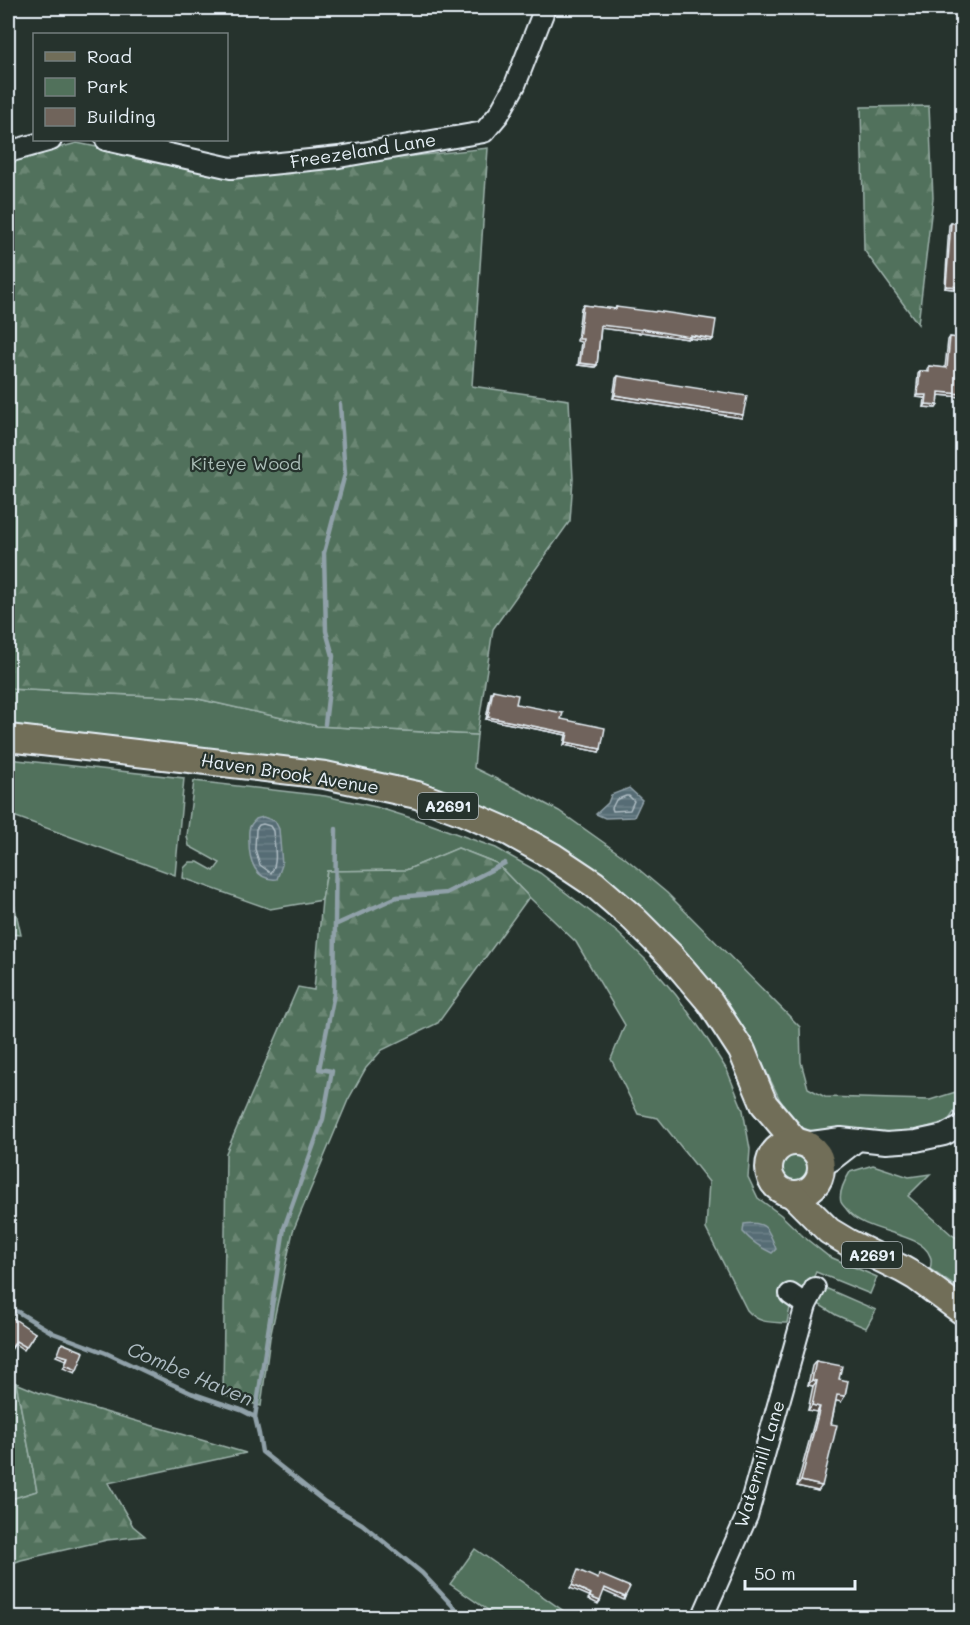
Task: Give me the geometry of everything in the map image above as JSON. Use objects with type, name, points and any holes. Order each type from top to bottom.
[{"type":"main road","name":"Haven Brook Avenue","points":[[8,738],[325,775],[417,795],[509,832],[552,856],[594,884],[633,918],[671,956],[710,1002],[742,1051],[764,1104],[770,1162]]},
{"type":"main road","name":"Haven Brook Avenue","points":[[764,1104],[800,1143]]},
{"type":"main road","points":[[788,1143],[800,1143],[816,1152],[820,1159],[819,1174],[807,1191],[792,1194],[785,1192],[774,1182],[770,1162],[781,1146],[788,1143]]},
{"type":"main road","name":"A2691","points":[[819,1174],[829,1231]]},
{"type":"main road","name":"A2691","points":[[792,1194],[829,1231],[849,1244],[916,1277],[963,1311]]},
{"type":"street","name":"Freezeland Lane","points":[[110,141],[231,168],[339,157],[484,132],[499,114],[516,85],[545,8]]},
{"type":"street","points":[[8,152],[47,141]]},
{"type":"street","points":[[800,1143],[841,1138],[886,1143],[916,1141],[944,1135],[963,1125]]},
{"type":"street","points":[[819,1174],[831,1161],[858,1140]]},
{"type":"street","name":"Watermill Lane","points":[[702,1617],[747,1516],[804,1296]]},
{"type":"green space","points":[[929,106],[933,198],[918,324],[864,250],[861,107]]},
{"type":"green space","name":"Kiteye Wood","points":[[77,143],[235,175],[488,148],[472,386],[569,400],[573,479],[570,521],[493,629],[477,735],[317,726],[194,698],[8,689],[8,161]]},
{"type":"green space","points":[[8,689],[194,698],[317,726],[477,735],[474,768],[559,811],[624,857],[667,893],[800,1027],[801,1062],[808,1088],[825,1097],[930,1100],[962,1090],[961,1102],[948,1121],[914,1131],[887,1132],[859,1129],[820,1132],[808,1130],[799,1126],[780,1100],[759,1056],[719,994],[680,945],[641,908],[511,820],[468,800],[420,782],[325,762],[8,724]]},
{"type":"green space","points":[[8,759],[184,778],[175,875],[8,814]]},
{"type":"green space","points":[[194,781],[325,796],[376,807],[496,848],[540,873],[617,932],[646,960],[676,995],[727,1070],[743,1110],[750,1149],[748,1177],[758,1198],[828,1256],[877,1277],[870,1294],[816,1272],[809,1287],[800,1290],[791,1285],[781,1297],[790,1308],[787,1323],[760,1320],[751,1315],[706,1229],[709,1182],[658,1118],[638,1114],[611,1059],[625,1025],[576,942],[496,863],[458,848],[406,870],[327,871],[322,900],[270,909],[183,878],[184,868],[190,862],[198,862],[214,871],[220,863],[189,846],[187,836]]},
{"type":"green space","points":[[458,848],[496,863],[529,897],[438,1023],[382,1050],[366,1068],[348,1100],[293,1231],[270,1338],[261,1406],[223,1395],[226,1153],[298,987],[314,990],[322,900],[327,871],[406,870]]},
{"type":"green space","points":[[8,877],[21,935],[8,934]]},
{"type":"green space","points":[[795,1149],[802,1150],[808,1155],[813,1161],[813,1175],[808,1181],[802,1186],[795,1187],[788,1186],[782,1181],[777,1175],[776,1168],[777,1161],[782,1155],[788,1150]]},
{"type":"green space","points":[[873,1165],[909,1177],[930,1174],[908,1196],[962,1241],[962,1291],[930,1269],[931,1257],[925,1248],[904,1237],[866,1224],[855,1218],[842,1204],[841,1190],[850,1172]]},
{"type":"green space","points":[[823,1287],[876,1310],[866,1328],[836,1315],[815,1302]]},
{"type":"green space","points":[[8,1379],[16,1383],[37,1491],[8,1500]]},
{"type":"green space","points":[[16,1383],[40,1393],[246,1453],[108,1483],[133,1526],[145,1536],[107,1540],[8,1565],[8,1500],[37,1491]]},
{"type":"green space","points":[[475,1549],[565,1612],[561,1617],[498,1617],[450,1584]]},
{"type":"water","points":[[629,788],[642,800],[634,817],[605,818],[596,814],[608,803],[611,795]]},
{"type":"water","points":[[263,817],[275,821],[279,829],[282,865],[277,879],[269,879],[258,873],[250,856],[249,828],[256,819]]},
{"type":"water","points":[[744,1224],[757,1224],[766,1228],[776,1249],[772,1253],[760,1247],[743,1232]]},
{"type":"building","points":[[951,223],[963,223],[963,287],[946,286]]},
{"type":"building","points":[[583,305],[656,311],[716,320],[713,339],[601,325],[597,365],[580,363],[583,339],[579,339]]},
{"type":"building","points":[[959,321],[963,321],[963,394],[939,392],[938,405],[926,404],[927,395],[918,395],[920,371],[929,372],[929,366],[947,368],[950,337],[958,338]]},
{"type":"building","points":[[618,376],[747,396],[743,415],[615,395]]},
{"type":"building","points":[[493,690],[518,695],[516,704],[563,713],[561,719],[605,728],[601,749],[566,742],[568,733],[488,717]]},
{"type":"building","points":[[10,1316],[35,1333],[26,1347],[16,1341],[11,1349],[8,1347]]},
{"type":"building","points":[[62,1343],[84,1352],[77,1370],[65,1365],[68,1357],[58,1354]]},
{"type":"building","points":[[816,1361],[842,1366],[839,1379],[848,1381],[845,1396],[837,1395],[831,1424],[837,1425],[822,1486],[801,1481],[820,1407],[812,1405],[817,1381],[812,1380]]},
{"type":"building","points":[[578,1570],[598,1579],[599,1574],[630,1587],[625,1597],[605,1588],[600,1601],[572,1585]]},
{"type":"waterway","points":[[325,724],[333,656],[326,631],[324,553],[345,474],[340,404]]},
{"type":"waterway","points":[[335,925],[336,829]]},
{"type":"waterway","points":[[255,1417],[284,1228],[323,1119],[332,1071],[319,1069],[334,994],[335,925],[397,897],[446,893],[505,863]]},
{"type":"waterway","name":"Combe Haven","points":[[8,1309],[18,1312],[53,1333],[106,1353],[191,1393],[255,1417],[262,1452],[325,1502],[362,1524],[422,1573],[464,1618]]}]
